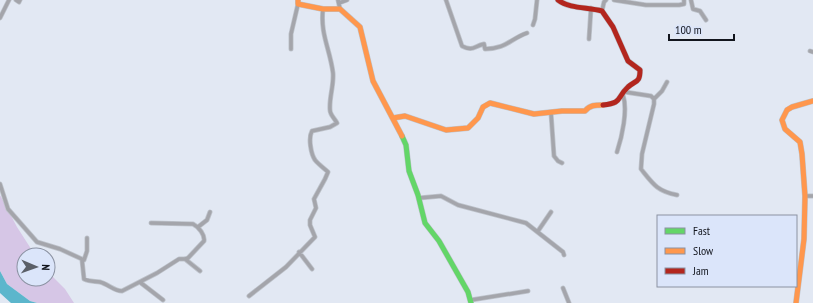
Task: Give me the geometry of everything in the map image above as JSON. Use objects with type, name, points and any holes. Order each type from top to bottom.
[{"type":"street","points":[[0,18],[9,0]]},
{"type":"street","points":[[16,0],[19,2],[20,0]]},
{"type":"street","points":[[347,0],[338,1],[340,9],[360,27],[373,81],[406,145],[410,171],[425,223],[439,241],[468,292],[471,302],[528,291]]},
{"type":"street","points":[[446,0],[462,46],[467,49],[484,44],[485,49],[503,46],[527,33]]},
{"type":"street","points":[[533,25],[536,20],[537,0]]},
{"type":"street","points":[[393,118],[405,116],[446,130],[468,128],[478,118],[483,107],[490,103],[534,114],[562,111],[580,112],[585,111],[588,107],[594,105],[612,104],[618,101],[628,87],[638,81],[640,70],[628,61],[613,27],[602,11],[591,8],[564,5],[558,0]]},
{"type":"street","points":[[602,11],[606,0]]},
{"type":"street","points":[[614,0],[646,5],[679,5],[684,4],[684,0]]},
{"type":"street","points":[[691,0],[693,9],[700,11],[706,20]]},
{"type":"street","points":[[291,49],[292,30],[298,2],[323,9],[340,9]]},
{"type":"street","points":[[589,39],[591,8]]},
{"type":"street","points":[[249,296],[282,270],[315,237],[310,225],[310,220],[316,208],[314,199],[326,179],[328,172],[315,160],[310,134],[312,131],[330,127],[337,123],[330,111],[333,90],[333,74],[322,22],[323,9]]},
{"type":"street","points":[[667,82],[662,91],[654,99],[642,154],[641,169],[661,191],[677,195]]},
{"type":"street","points":[[624,94],[651,96],[654,99]]},
{"type":"street","points":[[617,152],[620,142],[625,105],[624,94]]},
{"type":"street","points":[[796,303],[804,239],[805,196],[802,154],[800,142],[784,129],[782,120],[787,110],[813,101]]},
{"type":"street","points":[[552,113],[554,156],[562,163]]},
{"type":"street","points":[[0,184],[8,209],[37,242],[60,249],[82,260]]},
{"type":"street","points":[[419,198],[441,196],[458,205],[526,223],[563,252],[564,255]]},
{"type":"street","points":[[805,196],[813,196]]},
{"type":"street","points":[[198,227],[207,220],[210,212]]},
{"type":"street","points":[[538,231],[550,212]]},
{"type":"street","points":[[151,223],[193,224],[198,227],[204,241],[185,259]]},
{"type":"street","points":[[82,260],[86,259],[87,238]]},
{"type":"street","points":[[299,252],[312,269]]},
{"type":"street","points":[[82,260],[84,279],[91,282],[99,282],[122,292],[179,259],[185,259],[200,271]]},
{"type":"street","points":[[140,282],[163,300]]},
{"type":"street","points":[[563,288],[570,303]]},
{"type":"shaded area","points":[[0,195],[30,247],[16,247],[16,287],[56,287],[56,280],[65,289],[74,303],[37,303],[30,301],[7,284],[0,271]]},
{"type":"water","points":[[0,271],[7,284],[30,301],[37,303],[11,303],[0,293]]},
{"type":"traffic: fast","points":[[402,136],[406,145],[409,171],[418,195],[425,223],[439,241],[468,292],[471,303]]},
{"type":"traffic: slow","points":[[298,0],[298,4],[323,9],[340,9],[360,27],[373,81],[402,136]]},
{"type":"traffic: slow","points":[[796,303],[804,239],[805,196],[802,154],[800,142],[785,129],[782,120],[787,110],[813,101]]},
{"type":"traffic: slow","points":[[393,118],[405,116],[446,130],[468,128],[478,118],[483,107],[490,103],[534,114],[562,111],[585,111],[593,106],[603,105]]},
{"type":"traffic: jam","points":[[558,0],[568,5],[602,11],[613,27],[628,61],[640,70],[637,81],[628,87],[617,101],[603,105]]}]
